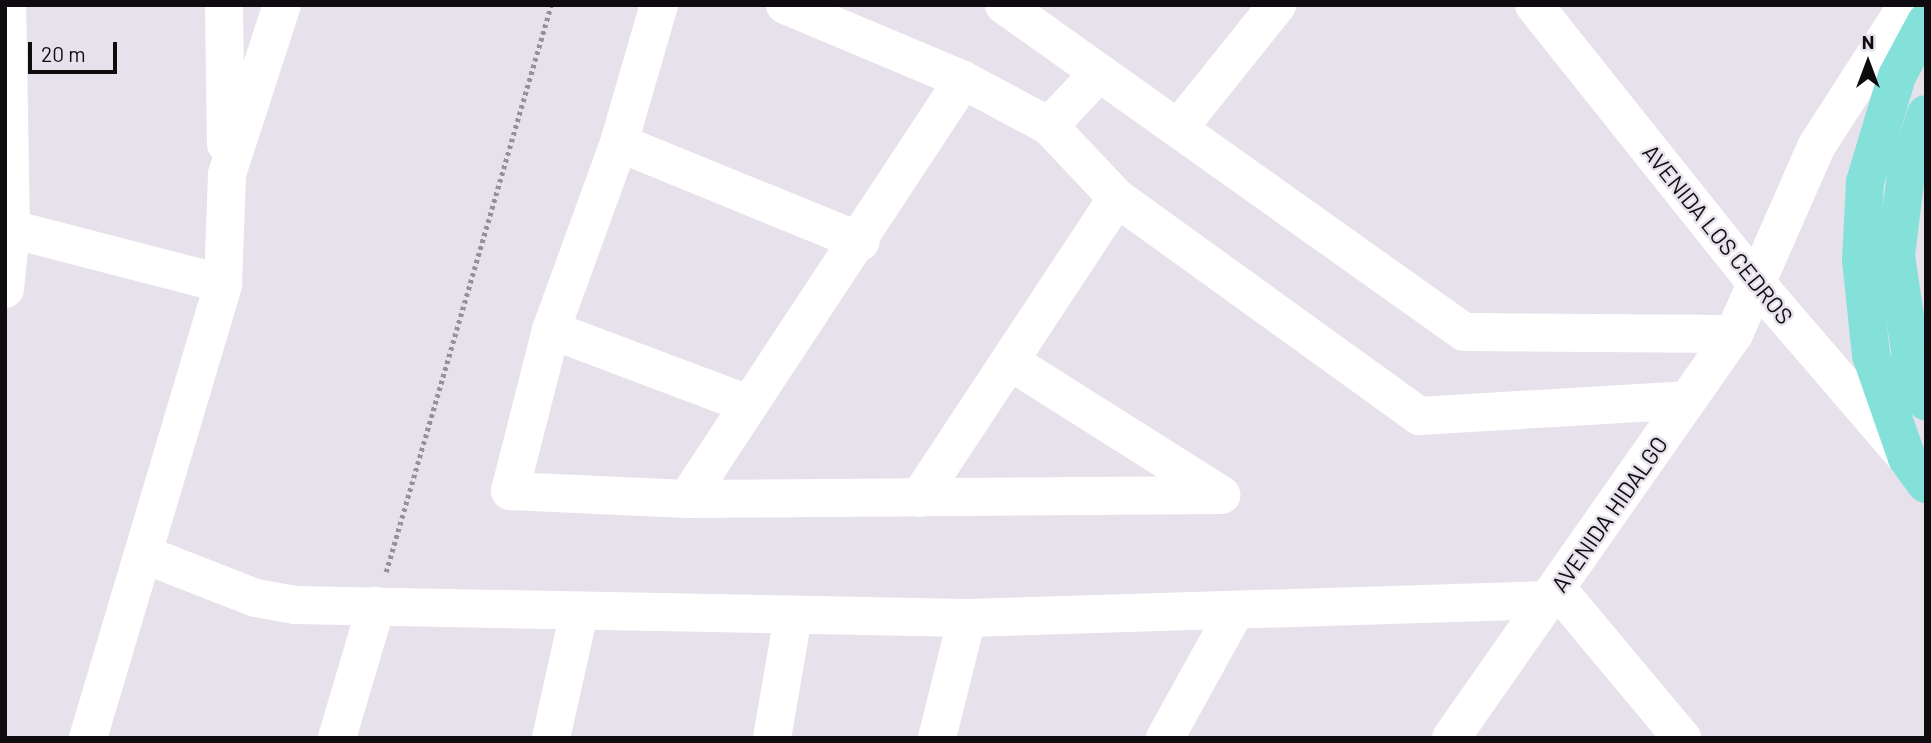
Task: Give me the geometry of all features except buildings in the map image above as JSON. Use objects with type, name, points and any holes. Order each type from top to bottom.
[{"type":"main road","points":[[1916,471],[1871,355],[1861,260],[1864,182],[1897,76],[1926,22]]},
{"type":"main road","points":[[1926,114],[1906,174],[1896,256],[1912,365],[1926,401]]},
{"type":"street","points":[[5,289],[10,229],[7,5]]},
{"type":"street","points":[[88,738],[223,284],[227,174],[224,5]]},
{"type":"street","points":[[227,174],[282,5]]},
{"type":"street","points":[[659,5],[619,142],[551,330],[510,491],[687,499],[1221,495],[1011,362]]},
{"type":"street","points":[[785,5],[963,80],[1049,126],[1117,198],[1419,416],[1686,400]]},
{"type":"street","points":[[1004,5],[1096,76],[1181,125],[1464,332],[1734,334]]},
{"type":"street","points":[[1181,125],[1277,5]]},
{"type":"street","name":"AVENIDA LOS CEDROS","points":[[1534,5],[1757,284],[1916,471]]},
{"type":"street","name":"AVENIDA HIDALGO","points":[[1451,738],[1734,334],[1816,148],[1907,5]]},
{"type":"street","points":[[1049,126],[1096,76]]},
{"type":"street","points":[[687,499],[748,404],[861,242],[963,80]]},
{"type":"street","points":[[619,142],[861,242]]},
{"type":"street","points":[[919,498],[1117,198]]},
{"type":"street","points":[[10,229],[223,284]]},
{"type":"street","points":[[551,330],[748,404]]},
{"type":"street","points":[[1131,496],[1149,486],[1156,454]]},
{"type":"street","points":[[143,554],[256,598],[376,606],[579,613],[967,618],[1235,611],[1553,596],[1682,738]]},
{"type":"street","points":[[337,738],[376,606]]},
{"type":"street","points":[[1165,738],[1235,611]]},
{"type":"street","points":[[551,738],[579,613]]},
{"type":"street","points":[[772,738],[793,617]]},
{"type":"street","points":[[937,738],[967,618]]},
{"type":"path","points":[[376,606],[551,5]]}]
